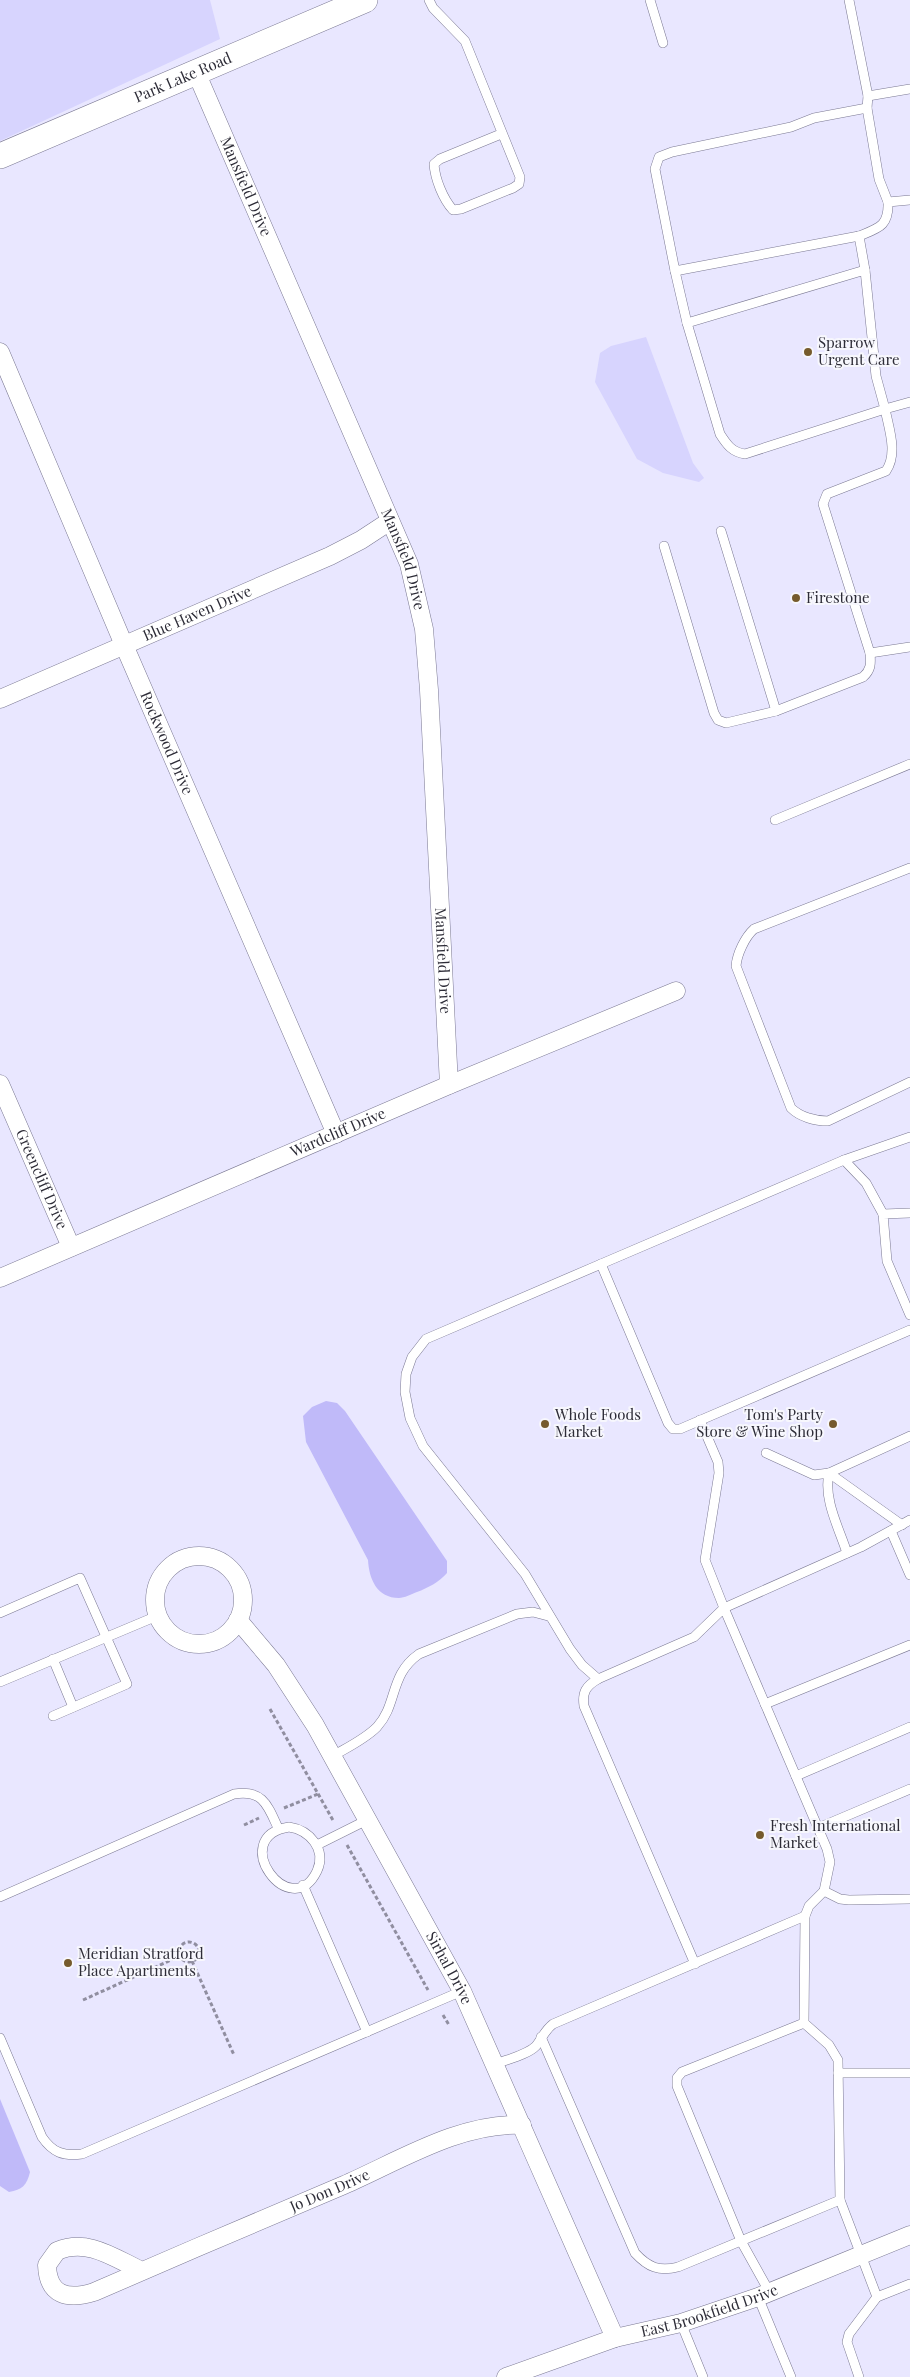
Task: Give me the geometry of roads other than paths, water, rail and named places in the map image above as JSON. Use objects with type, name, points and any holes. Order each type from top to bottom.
[{"type":"street","name":"Park Lake Road","points":[[0,156],[365,0]]},
{"type":"street","name":"Mansfield Drive","points":[[196,72],[409,564],[424,629],[450,1085]]},
{"type":"street","name":"Rockwood Drive","points":[[0,352],[124,645],[336,1134]]},
{"type":"street","name":"Blue Haven Drive","points":[[0,698],[330,556],[361,540],[390,521]]},
{"type":"street","name":"Wardcliff Drive","points":[[0,1278],[450,1085],[676,991]]},
{"type":"street","name":"Greencliff Drive","points":[[0,1084],[71,1247]]},
{"type":"street","points":[[201,1556],[215,1559],[228,1567],[237,1578],[242,1599],[238,1620],[230,1632],[218,1640],[204,1644],[189,1643],[176,1638],[165,1628],[158,1616],[154,1601],[157,1587],[163,1574],[173,1564],[186,1557],[201,1556]]},
{"type":"street","name":"Sirhal Drive","points":[[238,1620],[276,1666],[296,1695],[462,1991],[496,2064],[615,2338]]},
{"type":"street","name":"Jo Don Drive","points":[[142,2271],[89,2247],[78,2245],[57,2251],[47,2266],[50,2282],[55,2290],[63,2295],[73,2297],[94,2292],[451,2137],[500,2124],[522,2125]]},
{"type":"street","name":"East Brookfield Drive","points":[[506,2377],[615,2338],[680,2323],[764,2295],[910,2235]]},
{"type":"lane","points":[[429,0],[433,8],[465,41],[520,177],[519,184],[461,209],[453,210],[448,204],[435,173],[434,164],[501,134]]},
{"type":"lane","points":[[650,0],[663,43]]},
{"type":"lane","points":[[675,270],[859,236],[880,227],[889,215],[888,202],[879,179],[867,108],[868,96],[849,0]]},
{"type":"lane","points":[[868,96],[910,89]]},
{"type":"lane","points":[[867,108],[814,118],[791,127],[672,152],[659,157],[656,169],[687,323],[720,434],[727,446],[735,452],[745,454],[910,402]]},
{"type":"lane","points":[[888,202],[910,200]]},
{"type":"lane","points":[[664,546],[714,713],[718,720],[726,723],[776,710],[863,677],[868,672],[870,653],[823,504],[827,494],[877,476],[886,471],[892,462],[892,448],[885,409],[876,376],[865,270],[859,236]]},
{"type":"lane","points":[[687,323],[865,270]]},
{"type":"lane","points":[[721,531],[776,710]]},
{"type":"lane","points":[[870,653],[910,647]]},
{"type":"lane","points":[[775,820],[910,764]]},
{"type":"lane","points":[[910,868],[754,929],[749,933],[740,951],[736,966],[791,1108],[797,1113],[819,1121],[828,1120],[910,1082]]},
{"type":"lane","points":[[598,1679],[582,1665],[570,1649],[548,1616],[537,1592],[525,1574],[423,1446],[410,1418],[405,1392],[406,1374],[412,1357],[426,1340],[844,1160],[910,1137]]},
{"type":"lane","points":[[844,1160],[866,1184],[883,1214],[887,1261],[910,1315]]},
{"type":"lane","points":[[883,1214],[910,1213]]},
{"type":"lane","points":[[601,1264],[668,1423],[673,1429],[680,1429],[910,1330]]},
{"type":"lane","points":[[700,1420],[718,1462],[719,1473],[705,1560],[818,1828],[830,1862],[824,1890],[808,1906],[805,1916],[804,2023],[835,2052],[838,2060],[840,2200],[877,2297]]},
{"type":"lane","points":[[766,1454],[814,1475],[829,1473],[910,1436]]},
{"type":"lane","points":[[829,1473],[826,1485],[847,1553]]},
{"type":"lane","points":[[695,1964],[584,1706],[583,1697],[585,1690],[598,1679],[694,1637],[724,1608],[847,1553],[906,1522],[829,1473]]},
{"type":"lane","points":[[891,1530],[910,1575]]},
{"type":"lane","points":[[0,1614],[80,1578],[127,1684],[54,1716]]},
{"type":"lane","points":[[331,1757],[377,1727],[386,1712],[399,1676],[407,1662],[418,1654],[517,1614],[534,1612],[548,1616]]},
{"type":"lane","points":[[0,1682],[158,1616]]},
{"type":"lane","points":[[765,1704],[910,1645]]},
{"type":"lane","points":[[53,1659],[73,1707]]},
{"type":"lane","points":[[796,1776],[910,1728]]},
{"type":"lane","points":[[818,1828],[910,1789]]},
{"type":"lane","points":[[0,1897],[234,1794],[254,1794],[263,1800],[278,1828]]},
{"type":"lane","points":[[317,1845],[367,1820]]},
{"type":"lane","points":[[278,1828],[299,1828],[309,1834],[317,1845],[320,1858],[318,1870],[304,1886],[292,1888],[282,1886],[272,1878],[266,1868],[263,1858],[263,1846],[269,1835],[278,1828]]},
{"type":"lane","points":[[304,1886],[367,2032]]},
{"type":"lane","points":[[824,1890],[840,1899],[910,1900]]},
{"type":"lane","points":[[496,2064],[531,2049],[546,2029],[553,2024],[805,1916]]},
{"type":"lane","points":[[0,2038],[42,2137],[58,2153],[68,2156],[82,2154],[462,1991]]},
{"type":"lane","points":[[791,2377],[764,2295],[676,2086],[677,2078],[682,2072],[804,2023]]},
{"type":"lane","points":[[541,2037],[630,2242],[642,2261],[654,2268],[666,2270],[840,2200]]},
{"type":"lane","points":[[838,2073],[910,2073]]},
{"type":"lane","points":[[859,2377],[847,2342],[850,2334],[877,2297],[910,2284]]},
{"type":"lane","points":[[680,2323],[703,2377]]},
{"type":"place","name":"Sparrow Urgent Care","points":[[808,352]]},
{"type":"place","name":"Firestone","points":[[796,598]]},
{"type":"place","name":"Whole Foods Market","points":[[545,1424]]},
{"type":"place","name":"Tom's Party Store & Wine Shop","points":[[833,1424]]},
{"type":"place","name":"Fresh International Market","points":[[760,1835]]},
{"type":"place","name":"Meridian Stratford Place Apartments","points":[[68,1963]]}]
